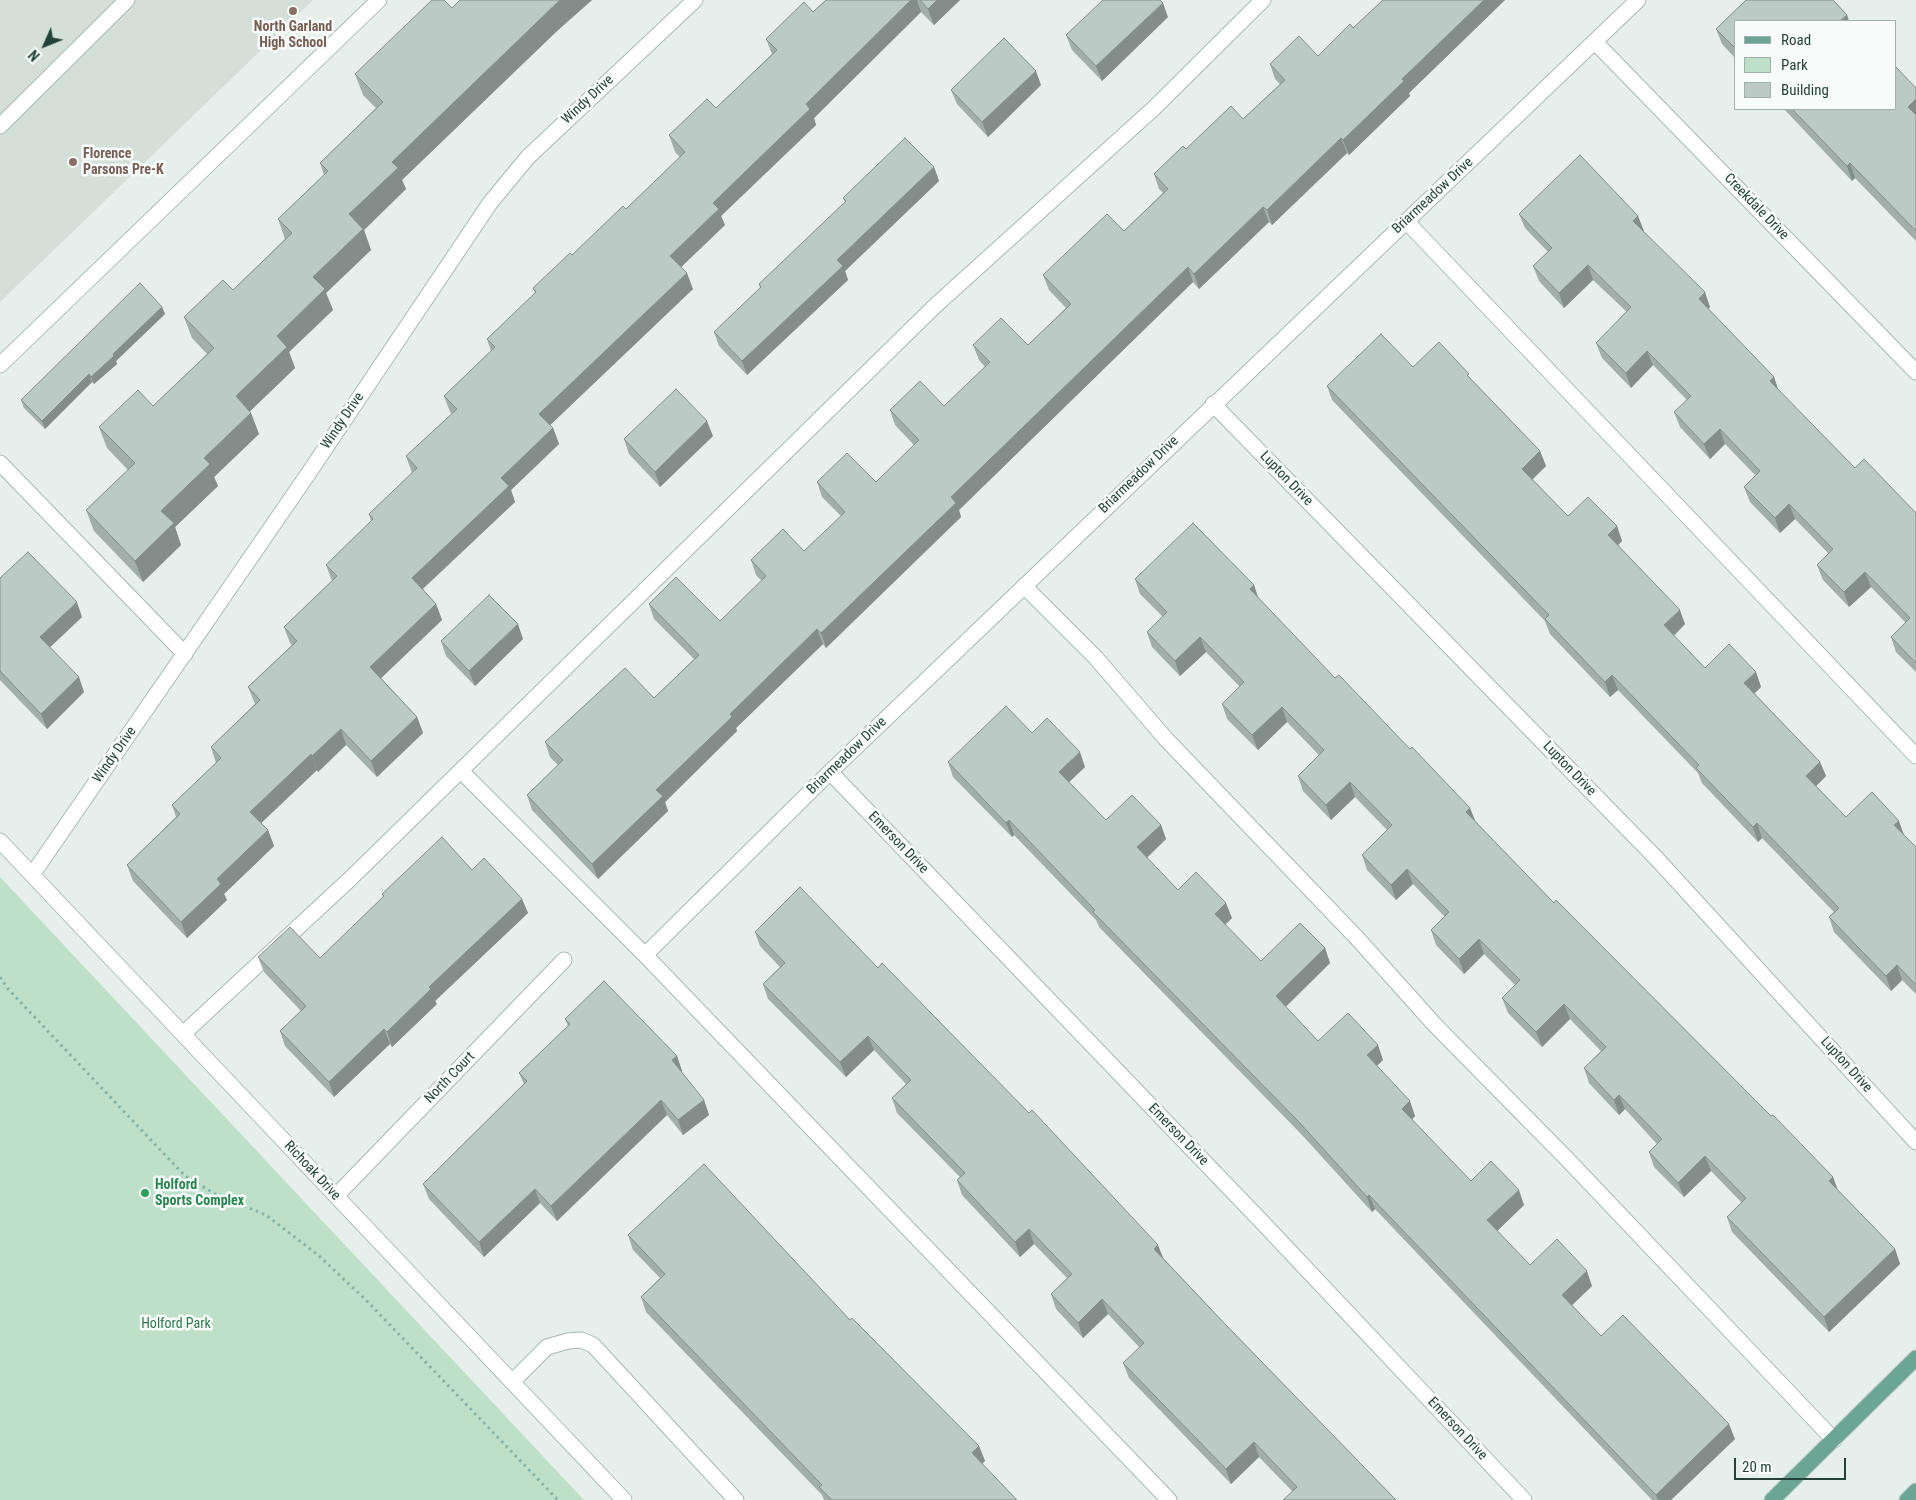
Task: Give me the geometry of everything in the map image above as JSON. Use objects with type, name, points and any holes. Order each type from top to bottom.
[{"type":"main road","points":[[1772,1500],[1916,1358]]},
{"type":"main road","points":[[1907,1500],[1916,1491]]},
{"type":"street","points":[[0,126],[127,0]]},
{"type":"street","points":[[0,365],[379,0]]},
{"type":"street","name":"Windy Drive","points":[[32,875],[185,654],[490,203],[528,157],[695,0]]},
{"type":"street","points":[[183,1034],[350,879],[936,306],[1154,109],[1263,0]]},
{"type":"street","name":"Briarmeadow Drive","points":[[645,955],[830,772],[1638,0]]},
{"type":"street","name":"Creekdale Drive","points":[[1596,42],[1916,372]]},
{"type":"street","points":[[1406,221],[1916,756]]},
{"type":"street","name":"Lupton Drive","points":[[1213,404],[1657,859],[1916,1142]]},
{"type":"street","points":[[0,463],[185,654]]},
{"type":"street","points":[[1024,586],[1096,658],[1165,738],[1356,938],[1434,1024],[1595,1188],[1834,1440]]},
{"type":"street","points":[[461,771],[645,955],[1168,1500]]},
{"type":"street","name":"Emerson Drive","points":[[830,772],[1263,1223],[1524,1500]]},
{"type":"street","name":"Richoak Drive","points":[[0,842],[624,1500]]},
{"type":"street","name":"North Court","points":[[336,1196],[564,960]]},
{"type":"street","points":[[512,1382],[547,1347],[568,1341],[581,1340],[593,1345],[736,1500]]},
{"type":"path","points":[[0,977],[8,989],[185,1176],[215,1194],[266,1215],[318,1255],[366,1300],[558,1500]]},
{"type":"shaded area","name":"Florence Parsons Pre-K","points":[[0,0],[313,0],[0,302]]},
{"type":"green space","name":"Holford Park","points":[[0,877],[584,1500],[0,1500]]},
{"type":"building","points":[[432,0],[444,0],[452,8],[460,0],[560,0],[392,162],[398,168],[349,214],[363,229],[313,277],[325,289],[277,336],[287,347],[236,396],[251,413],[204,458],[210,464],[161,511],[174,523],[135,561],[86,510],[135,463],[99,427],[138,390],[153,406],[214,348],[184,317],[223,280],[233,290],[292,233],[278,219],[328,171],[320,163],[383,102],[355,74]]},
{"type":"building","points":[[826,0],[911,0],[806,104],[810,109],[713,203],[719,209],[670,256],[687,273],[539,414],[553,428],[501,478],[509,486],[412,578],[436,604],[370,667],[417,717],[371,761],[341,729],[312,756],[311,754],[250,812],[268,830],[217,879],[221,884],[181,922],[127,865],[180,814],[172,805],[221,758],[211,747],[260,700],[248,687],[297,641],[284,627],[337,576],[326,565],[373,519],[369,514],[417,468],[406,456],[457,409],[444,396],[495,347],[487,339],[536,292],[533,288],[570,253],[572,255],[623,206],[626,209],[685,152],[669,135],[707,99],[716,108],[777,50],[766,39],[804,2],[813,12]]},
{"type":"building","points":[[920,0],[937,0],[928,9]]},
{"type":"building","points":[[1103,0],[1160,0],[1163,3],[1096,66],[1066,35]]},
{"type":"building","points":[[1383,0],[1484,0],[1402,79],[1404,81],[1343,140],[1341,138],[1267,210],[1263,207],[1194,274],[1188,267],[951,497],[956,503],[821,633],[817,629],[730,714],[732,717],[656,790],[663,796],[592,864],[527,795],[563,760],[545,742],[625,668],[654,698],[699,655],[649,604],[676,577],[720,621],[766,576],[751,560],[783,529],[804,551],[845,512],[817,482],[847,453],[876,482],[919,440],[890,410],[920,381],[944,406],[990,362],[973,345],[1001,318],[1028,345],[1071,304],[1043,275],[1107,214],[1124,231],[1168,189],[1154,174],[1183,146],[1186,149],[1231,106],[1243,119],[1285,80],[1270,64],[1299,36],[1318,56],[1350,24],[1353,28]]},
{"type":"building","points":[[1746,0],[1833,0],[1847,15],[1841,20],[1734,20],[1734,47],[1716,29]]},
{"type":"building","points":[[1004,38],[1036,71],[982,122],[951,90]]},
{"type":"building","points":[[1896,67],[1916,88],[1916,99],[1908,107],[1916,115],[1916,231],[1850,163],[1847,166],[1793,110],[1896,110]]},
{"type":"building","points":[[905,138],[934,167],[837,260],[843,266],[742,361],[714,332],[761,287],[759,284],[846,201],[843,198]]},
{"type":"building","points":[[1580,155],[1638,216],[1633,221],[1705,292],[1699,299],[1774,377],[1770,381],[1855,468],[1864,459],[1916,513],[1916,663],[1891,637],[1910,618],[1865,572],[1844,592],[1817,565],[1833,549],[1789,504],[1775,518],[1744,487],[1760,471],[1720,429],[1704,444],[1674,412],[1691,396],[1647,351],[1626,373],[1596,343],[1631,307],[1588,265],[1559,293],[1533,266],[1552,248],[1519,214]]},
{"type":"building","points":[[140,283],[162,307],[113,354],[114,356],[91,377],[89,374],[42,421],[21,400]]},
{"type":"building","points":[[1381,334],[1413,367],[1439,342],[1469,374],[1467,375],[1540,451],[1522,469],[1568,516],[1588,497],[1617,526],[1608,535],[1680,610],[1664,625],[1705,668],[1729,644],[1756,672],[1744,683],[1820,762],[1806,776],[1846,817],[1872,792],[1899,821],[1894,825],[1916,847],[1916,985],[1897,965],[1886,976],[1829,917],[1839,908],[1757,823],[1753,827],[1696,768],[1699,765],[1612,675],[1605,682],[1545,619],[1549,615],[1327,386]]},
{"type":"building","points":[[676,389],[707,421],[655,472],[624,439]]},
{"type":"building","points":[[1193,523],[1254,585],[1250,589],[1335,678],[1339,675],[1410,749],[1412,747],[1470,808],[1466,812],[1554,903],[1556,900],[1771,1116],[1773,1115],[1833,1177],[1829,1181],[1895,1249],[1824,1317],[1727,1217],[1746,1198],[1705,1156],[1678,1183],[1649,1152],[1662,1139],[1619,1095],[1614,1100],[1584,1068],[1606,1047],[1564,1004],[1536,1032],[1502,998],[1520,980],[1479,939],[1459,959],[1431,930],[1449,912],[1407,869],[1391,885],[1362,855],[1392,825],[1350,782],[1326,805],[1298,776],[1324,750],[1282,707],[1252,735],[1222,704],[1244,682],[1200,637],[1175,661],[1147,632],[1167,612],[1135,579]]},
{"type":"building","points":[[28,552],[77,602],[40,637],[79,677],[41,714],[0,671],[0,578]]},
{"type":"building","points":[[489,595],[518,624],[469,671],[441,641]]},
{"type":"building","points":[[1006,706],[1032,733],[1047,718],[1080,752],[1059,772],[1106,820],[1132,795],[1161,825],[1137,847],[1178,890],[1196,872],[1226,903],[1215,914],[1261,961],[1300,923],[1325,948],[1276,996],[1318,1041],[1348,1013],[1378,1045],[1367,1055],[1410,1101],[1402,1109],[1471,1181],[1491,1161],[1519,1190],[1487,1220],[1530,1265],[1557,1239],[1587,1271],[1562,1295],[1601,1336],[1623,1315],[1729,1424],[1656,1495],[1369,1195],[1367,1197],[1298,1121],[1093,912],[1095,910],[1009,820],[1006,823],[948,762]]},
{"type":"building","points":[[442,837],[472,870],[484,858],[522,899],[429,987],[431,989],[387,1032],[384,1029],[329,1082],[280,1031],[306,1006],[258,957],[290,927],[320,958],[384,896],[382,894]]},
{"type":"building","points":[[800,887],[878,968],[882,963],[1029,1113],[1032,1110],[1158,1245],[1154,1249],[1396,1500],[1283,1500],[1297,1487],[1254,1442],[1226,1469],[1123,1363],[1144,1343],[1102,1299],[1078,1323],[1051,1294],[1072,1274],[1029,1229],[1015,1242],[957,1180],[965,1173],[892,1098],[911,1080],[868,1036],[840,1062],[763,984],[785,963],[755,932]]},
{"type":"building","points":[[604,981],[677,1056],[672,1060],[704,1100],[678,1120],[661,1100],[551,1206],[535,1189],[479,1242],[423,1184],[527,1081],[519,1073],[570,1024],[565,1019]]},
{"type":"building","points":[[704,1164],[850,1320],[852,1318],[979,1446],[972,1453],[1017,1500],[832,1500],[819,1487],[822,1485],[641,1297],[665,1274],[628,1235]]},
{"type":"place","name":"North Garland High School","points":[[293,11]]},
{"type":"place","name":"Florence Parsons Pre-K","points":[[73,162]]},
{"type":"place","name":"Holford Sports Complex","points":[[145,1193]]}]
